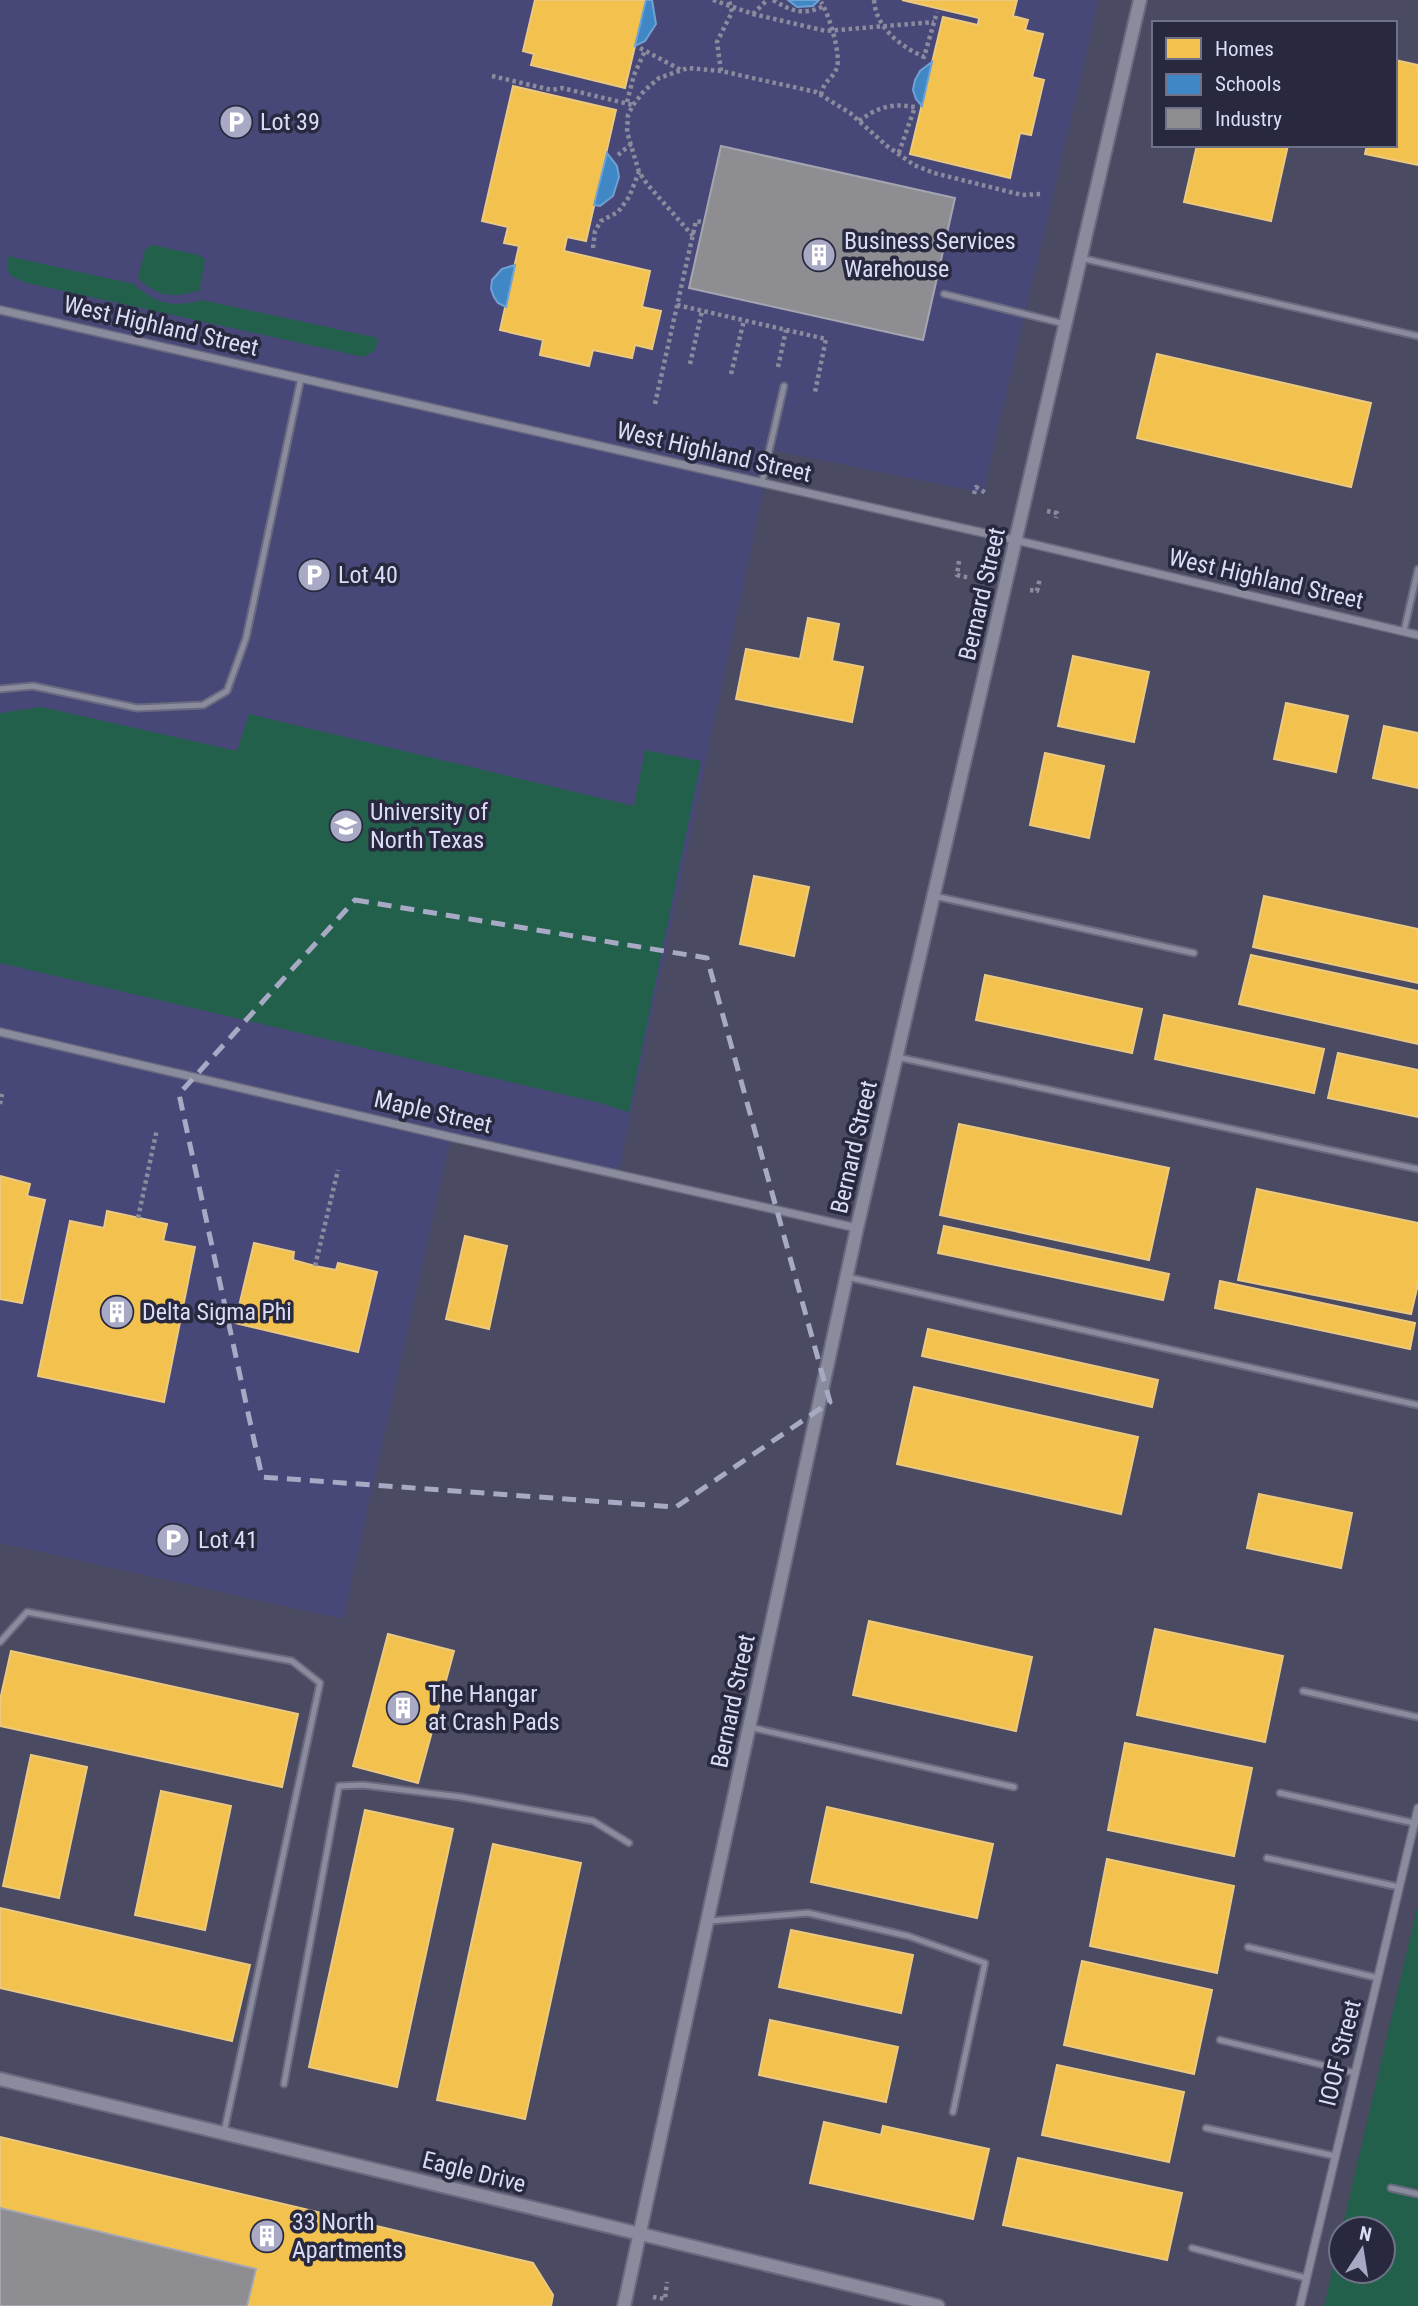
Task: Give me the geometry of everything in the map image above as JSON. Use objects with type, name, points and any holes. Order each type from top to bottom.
[{"type":"street","name":"Bernard Street","points":[[624,2306],[857,1228],[1140,0]]},
{"type":"street","name":"West Highland Street","points":[[0,310],[762,482],[1418,635]]},
{"type":"street","name":"Maple Street","points":[[0,1031],[489,1146],[857,1228]]},
{"type":"street","name":"IOOF Street","points":[[1300,2306],[1418,1808]]},
{"type":"street","name":"Eagle Drive","points":[[0,2079],[938,2306]]},
{"type":"lane","points":[[1081,258],[1418,336]]},
{"type":"lane","points":[[944,294],[1065,324]]},
{"type":"lane","points":[[0,689],[33,686],[137,708],[203,705],[227,691],[246,638],[301,378]]},
{"type":"lane","points":[[762,482],[784,386]]},
{"type":"lane","points":[[1404,631],[1418,569]]},
{"type":"lane","points":[[934,896],[1194,953]]},
{"type":"lane","points":[[897,1057],[1418,1169]]},
{"type":"lane","points":[[847,1278],[1418,1405]]},
{"type":"lane","points":[[0,1642],[27,1612],[292,1661],[320,1683],[224,2133]]},
{"type":"lane","points":[[1303,1691],[1418,1717]]},
{"type":"lane","points":[[749,1727],[1014,1787]]},
{"type":"lane","points":[[284,2084],[339,1786],[363,1785],[461,1797],[593,1821],[629,1843]]},
{"type":"lane","points":[[1280,1793],[1415,1823]]},
{"type":"lane","points":[[1267,1858],[1399,1887]]},
{"type":"lane","points":[[706,1921],[808,1913],[908,1936],[985,1963],[953,2112]]},
{"type":"lane","points":[[1248,1947],[1378,1978]]},
{"type":"lane","points":[[1220,2040],[1355,2073]]},
{"type":"lane","points":[[1206,2128],[1335,2156]]},
{"type":"lane","points":[[1391,2188],[1418,2193]]},
{"type":"lane","points":[[1192,2248],[1306,2278]]},
{"type":"path","points":[[713,0],[753,15],[826,31],[934,22]]},
{"type":"path","points":[[721,71],[717,42],[732,12],[729,0]]},
{"type":"path","points":[[753,15],[767,0]]},
{"type":"path","points":[[773,0],[791,11],[804,12],[822,4],[834,30],[833,42],[838,66],[823,85],[821,95]]},
{"type":"path","points":[[874,0],[878,20],[884,27],[908,49],[924,57],[937,12]]},
{"type":"path","points":[[682,70],[642,49],[634,75],[627,132],[639,172],[693,236]]},
{"type":"path","points":[[630,104],[659,78],[682,70],[704,68],[721,71],[816,92],[859,121],[898,155],[934,173],[1022,195],[1042,194]]},
{"type":"path","points":[[492,76],[552,90],[562,88],[630,104]]},
{"type":"path","points":[[859,121],[874,110],[889,105],[915,107],[898,155]]},
{"type":"path","points":[[618,155],[631,144]]},
{"type":"path","points":[[593,248],[595,231],[601,221],[618,212],[629,197],[639,172]]},
{"type":"path","points":[[655,404],[696,221],[704,222]]},
{"type":"path","points":[[677,305],[826,339],[815,392]]},
{"type":"path","points":[[690,364],[702,311]]},
{"type":"path","points":[[731,374],[744,320]]},
{"type":"path","points":[[777,370],[786,330]]},
{"type":"path","points":[[974,494],[976,487],[986,494]]},
{"type":"path","points":[[960,561],[957,575],[970,578]]},
{"type":"path","points":[[1037,591],[1041,579]]},
{"type":"path","points":[[0,1104],[2,1094]]},
{"type":"path","points":[[138,1218],[156,1129]]},
{"type":"path","points":[[315,1266],[338,1170]]},
{"type":"path","points":[[653,2297],[665,2299],[667,2282]]},
{"type":"highlighted area","points":[[355,900],[707,958],[830,1402],[676,1507],[262,1477],[179,1094]]},
{"type":"shaded area","name":"University of North Texas","points":[[0,0],[1099,0],[983,493],[772,450],[618,1175],[451,1137],[343,1619],[0,1543]]},
{"type":"green space","points":[[152,245],[199,255],[205,260],[200,287],[203,289],[169,295],[146,285],[138,278],[145,250]]},
{"type":"green space","points":[[7,256],[134,284],[157,300],[174,304],[202,300],[378,338],[375,350],[364,357],[23,282],[10,275]]},
{"type":"green space","points":[[42,707],[237,751],[249,714],[634,806],[645,750],[701,761],[629,1112],[0,963],[0,713]]},
{"type":"green space","points":[[1418,1904],[1418,2306],[1324,2306],[1329,2285],[1397,2285],[1397,2215],[1345,2215]]},
{"type":"building: Homes","points":[[535,0],[646,0],[625,88],[531,65],[534,54],[523,51]]},
{"type":"building: Homes","points":[[902,0],[1017,0],[1013,16],[1028,20],[1025,30],[1043,34],[1032,77],[1044,80],[1031,135],[1020,133],[1010,178],[910,154],[943,17],[978,25],[979,18]]},
{"type":"building: Homes","points":[[1397,60],[1418,65],[1418,165],[1365,154],[1367,147],[1397,147]]},
{"type":"building: Homes","points":[[513,86],[616,110],[586,241],[567,237],[564,251],[650,271],[642,307],[661,311],[652,349],[635,345],[632,358],[593,350],[589,366],[540,355],[543,340],[500,330],[519,246],[504,243],[508,227],[482,221]]},
{"type":"building: Homes","points":[[1197,147],[1288,147],[1271,221],[1184,202]]},
{"type":"building: Homes","points":[[1157,354],[1371,403],[1351,487],[1137,438]]},
{"type":"building: Homes","points":[[808,618],[839,624],[832,661],[863,667],[852,722],[736,699],[746,649],[800,659]]},
{"type":"building: Homes","points":[[1073,656],[1149,672],[1134,742],[1058,726]]},
{"type":"building: Homes","points":[[1286,703],[1348,716],[1336,772],[1274,759]]},
{"type":"building: Homes","points":[[1384,726],[1418,733],[1418,788],[1373,778]]},
{"type":"building: Homes","points":[[1045,753],[1104,766],[1089,838],[1030,825]]},
{"type":"building: Homes","points":[[754,876],[809,887],[794,956],[740,944]]},
{"type":"building: Homes","points":[[1264,896],[1418,929],[1418,983],[1253,947]]},
{"type":"building: Homes","points":[[1251,955],[1418,991],[1418,1044],[1239,1004]]},
{"type":"building: Homes","points":[[985,975],[1142,1009],[1132,1053],[976,1020]]},
{"type":"building: Homes","points":[[1164,1015],[1324,1049],[1314,1093],[1155,1059]]},
{"type":"building: Homes","points":[[1338,1053],[1418,1070],[1418,1117],[1328,1098]]},
{"type":"building: Homes","points":[[959,1124],[1169,1168],[1149,1260],[940,1215]]},
{"type":"building: Homes","points":[[0,1176],[30,1184],[27,1196],[45,1200],[22,1303],[0,1299]]},
{"type":"building: Homes","points":[[1257,1189],[1418,1223],[1418,1284],[1411,1314],[1238,1280]]},
{"type":"building: Homes","name":"Delta Sigma Phi","points":[[107,1211],[167,1224],[163,1241],[195,1247],[164,1402],[38,1376],[70,1221],[104,1228]]},
{"type":"building: Homes","points":[[944,1226],[1169,1274],[1163,1300],[938,1253]]},
{"type":"building: Homes","points":[[465,1236],[507,1246],[489,1329],[446,1319]]},
{"type":"building: Homes","points":[[254,1243],[294,1252],[293,1260],[315,1266],[336,1270],[338,1263],[377,1272],[358,1352],[235,1323]]},
{"type":"building: Homes","points":[[1220,1281],[1415,1323],[1410,1349],[1215,1308]]},
{"type":"building: Homes","points":[[928,1329],[1158,1380],[1152,1407],[922,1356]]},
{"type":"building: Homes","points":[[914,1387],[1138,1437],[1121,1514],[897,1464]]},
{"type":"building: Homes","points":[[1259,1494],[1352,1513],[1341,1568],[1247,1548]]},
{"type":"building: Homes","points":[[869,1621],[1032,1657],[1016,1731],[853,1695]]},
{"type":"building: Homes","points":[[1155,1629],[1283,1656],[1265,1742],[1137,1715]]},
{"type":"building: Homes","name":"The Hangar at Crash Pads","points":[[388,1634],[454,1651],[418,1783],[353,1766]]},
{"type":"building: Homes","points":[[11,1651],[298,1714],[282,1787],[0,1726],[0,1700]]},
{"type":"building: Homes","points":[[1125,1743],[1252,1768],[1234,1856],[1108,1830]]},
{"type":"building: Homes","points":[[31,1755],[87,1767],[59,1898],[3,1886]]},
{"type":"building: Homes","points":[[161,1791],[231,1806],[205,1930],[135,1915]]},
{"type":"building: Homes","points":[[827,1807],[993,1844],[977,1918],[811,1882]]},
{"type":"building: Homes","points":[[365,1810],[453,1829],[397,2087],[309,2067]]},
{"type":"building: Homes","points":[[493,1844],[581,1863],[525,2119],[437,2100]]},
{"type":"building: Homes","points":[[1107,1859],[1234,1886],[1217,1973],[1090,1946]]},
{"type":"building: Homes","points":[[0,1908],[250,1965],[232,2041],[0,1988]]},
{"type":"building: Homes","points":[[791,1930],[913,1955],[901,2013],[779,1987]]},
{"type":"building: Homes","points":[[1082,1961],[1212,1990],[1194,2074],[1064,2045]]},
{"type":"building: Homes","points":[[770,2020],[898,2047],[886,2102],[759,2075]]},
{"type":"building: Homes","points":[[1057,2065],[1184,2092],[1169,2162],[1042,2135]]},
{"type":"building: Homes","points":[[824,2122],[881,2135],[883,2126],[989,2149],[973,2219],[810,2183]]},
{"type":"building: Homes","name":"33 North Apartments","points":[[0,2137],[533,2263],[553,2295],[551,2306],[247,2306],[256,2269],[0,2208]]},
{"type":"building: Homes","points":[[1018,2158],[1182,2193],[1167,2260],[1003,2225]]},
{"type":"building: Schools","points":[[646,0],[652,0],[656,24],[645,41],[635,46]]},
{"type":"building: Schools","points":[[788,0],[819,0],[813,6],[797,7]]},
{"type":"building: Schools","points":[[932,62],[922,106],[913,90],[915,80],[920,71]]},
{"type":"building: Schools","points":[[607,153],[617,166],[619,177],[613,196],[600,206],[594,205]]},
{"type":"building: Schools","points":[[515,265],[506,307],[494,297],[492,280],[502,269]]},
{"type":"building: Industry","name":"Business Services Warehouse","points":[[721,146],[955,198],[923,340],[689,288]]},
{"type":"building: Industry","points":[[0,2208],[256,2269],[247,2306],[0,2306]]},
{"type":"place","name":"Lot 39","points":[[236,122]]},
{"type":"place","name":"Business Services Warehouse","points":[[819,255]]},
{"type":"place","name":"Lot 40","points":[[314,575]]},
{"type":"place","name":"University of North Texas","points":[[346,826]]},
{"type":"place","name":"Delta Sigma Phi","points":[[117,1312]]},
{"type":"place","name":"Lot 41","points":[[173,1540]]},
{"type":"place","name":"The Hangar at Crash Pads","points":[[403,1708]]},
{"type":"place","name":"33 North Apartments","points":[[267,2236]]}]
